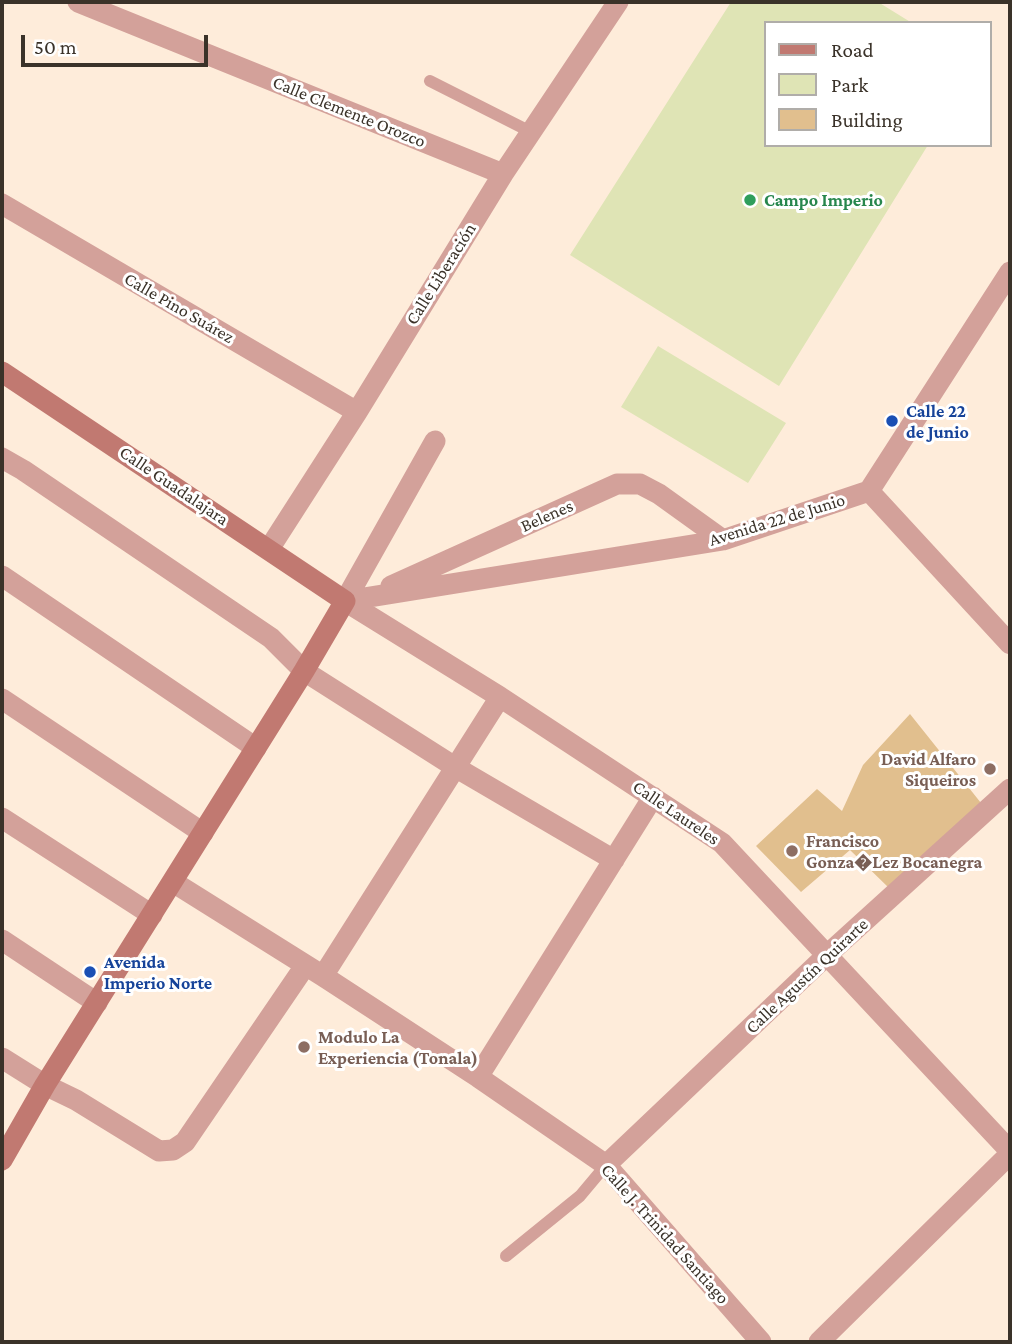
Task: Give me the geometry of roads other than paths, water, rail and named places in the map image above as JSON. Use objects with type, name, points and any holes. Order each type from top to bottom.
[{"type":"street","name":"Calle Clemente Orozco","points":[[78,2],[503,174]]},
{"type":"street","name":"Calle Liberación","points":[[269,549],[357,412],[503,174],[618,2]]},
{"type":"street","name":"Calle Pino Suárez","points":[[2,205],[357,412]]},
{"type":"street","name":"Avenida 22 de Junio","points":[[354,600],[723,540],[869,491],[1010,272]]},
{"type":"street","name":"Calle Guadalajara","points":[[2,372],[269,549],[354,600]]},
{"type":"street","points":[[2,1160],[46,1084],[304,671],[354,600],[435,440]]},
{"type":"street","points":[[2,458],[271,638],[304,671],[455,767],[614,860]]},
{"type":"street","name":"Belenes","points":[[354,600],[617,484],[640,484],[659,494],[723,540]]},
{"type":"street","points":[[869,491],[1010,644]]},
{"type":"street","points":[[2,576],[256,748]]},
{"type":"street","name":"Calle Laureles","points":[[354,600],[722,844],[1010,1152]]},
{"type":"street","points":[[2,1058],[159,1150],[173,1150],[186,1142],[314,971],[500,697]]},
{"type":"street","points":[[2,699],[203,833]]},
{"type":"street","name":"Calle Agustín Quirarte","points":[[606,1165],[827,955],[1010,789]]},
{"type":"street","points":[[478,1077],[653,797]]},
{"type":"street","points":[[2,818],[152,915]]},
{"type":"street","name":"Calle J. Trinidad Santiago","points":[[173,882],[478,1077],[606,1165],[761,1342]]},
{"type":"street","points":[[2,940],[97,1003]]},
{"type":"street","points":[[819,1342],[1010,1152]]},
{"type":"lane","points":[[430,81],[531,132]]},
{"type":"lane","points":[[506,1256],[580,1196],[606,1165]]},
{"type":"place","name":"Campo Imperio","points":[[750,200]]},
{"type":"place","name":"Calle 22 de Junio","points":[[892,421]]},
{"type":"place","name":"David Alfaro Siqueiros","points":[[990,769]]},
{"type":"place","name":"Francisco Gonza�Lez Bocanegra","points":[[792,851]]},
{"type":"place","name":"Avenida Imperio Norte","points":[[90,972]]},
{"type":"place","name":"Modulo La Experiencia (Tonala)","points":[[304,1047]]}]
